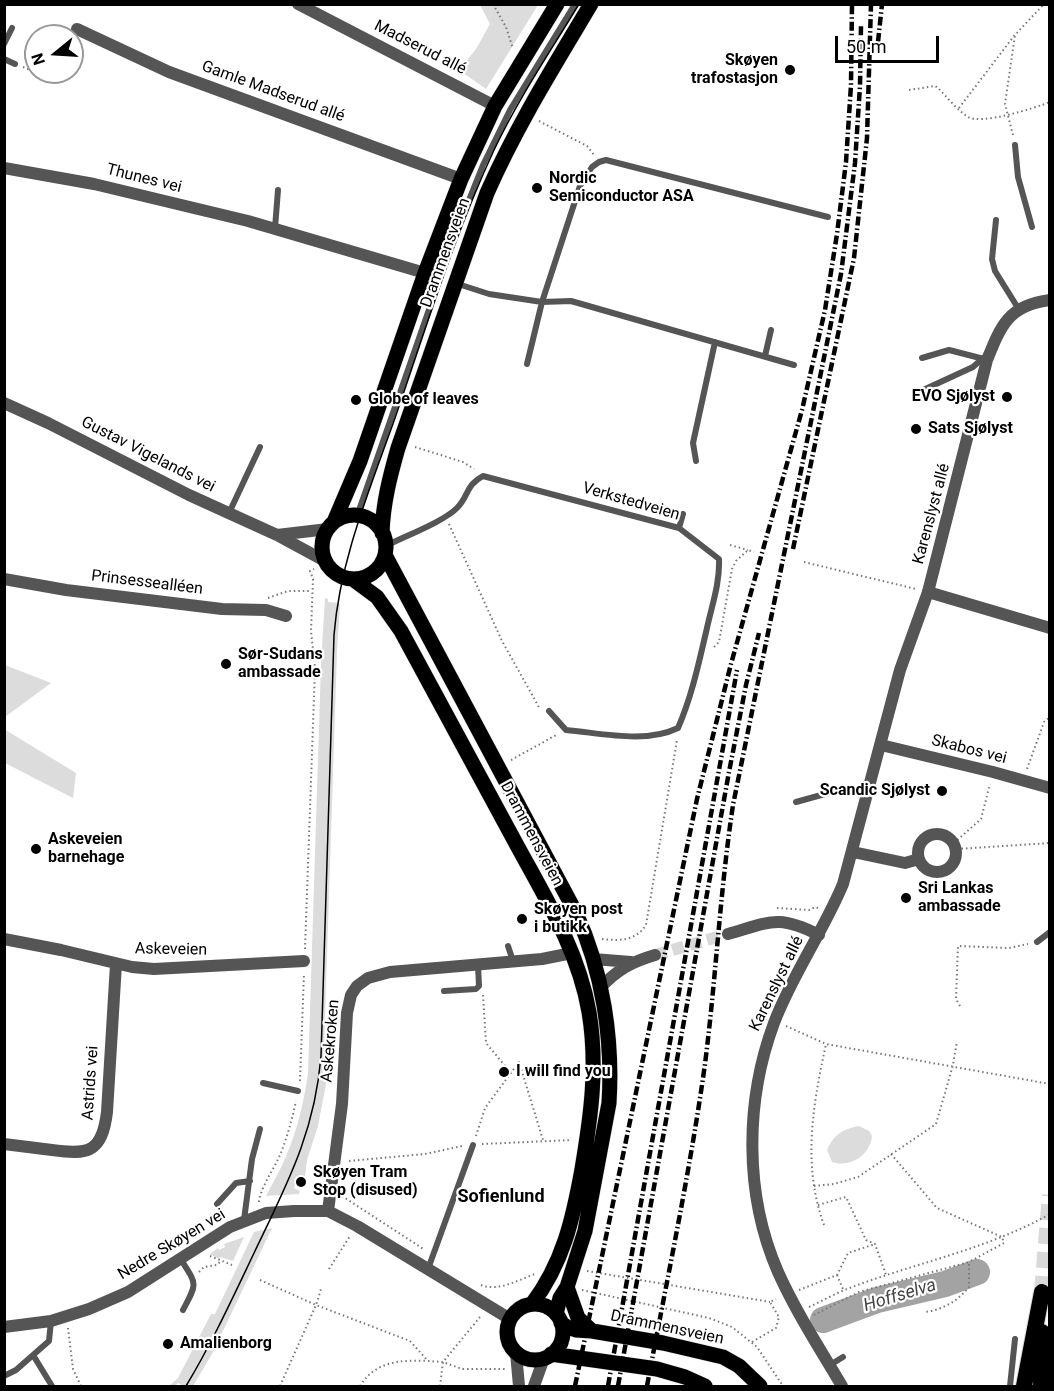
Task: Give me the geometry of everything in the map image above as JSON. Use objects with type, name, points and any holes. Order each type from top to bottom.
[{"type":"highway","points":[[1024,1386],[1042,1292],[1041,1386]]},
{"type":"main road","name":"Drammensveien","points":[[331,525],[360,461],[425,273],[461,179],[495,106],[557,4]]},
{"type":"main road","name":"Drammensveien","points":[[591,4],[531,105],[502,158],[487,193],[398,448],[387,488],[384,544],[576,913],[593,959],[608,1031],[609,1103],[592,1201],[574,1288],[569,1299],[578,1318],[592,1330]]},
{"type":"main road","points":[[346,516],[357,516],[369,519],[384,544],[381,565],[365,578],[354,580],[339,576],[330,569],[325,561],[322,542],[331,525],[346,516]]},
{"type":"main road","name":"Drammensveien","points":[[354,580],[377,597],[401,630],[558,922],[583,985],[592,1033],[594,1080],[591,1116],[570,1227],[551,1277],[532,1304]]},
{"type":"main road","name":"Drammensveien","points":[[574,1288],[560,1298],[559,1319],[567,1327],[705,1351],[739,1366],[760,1386]]},
{"type":"main road","points":[[548,1356],[560,1343],[562,1330],[559,1319],[546,1306],[532,1304],[519,1308],[507,1326],[508,1340],[516,1353],[529,1359],[570,1355],[657,1369],[685,1377],[705,1386]]},
{"type":"street","name":"Madserud allé","points":[[298,4],[495,106]]},
{"type":"street","name":"Gamle Madserud allé","points":[[84,38],[169,72],[461,179]]},
{"type":"street","name":"Thunes vei","points":[[4,168],[94,184],[275,229],[425,273]]},
{"type":"street","points":[[1018,309],[1027,304],[1050,300]]},
{"type":"street","name":"Karenslyst allé","points":[[843,1386],[801,1317],[777,1269],[768,1244],[754,1178],[752,1139],[754,1106],[762,1063],[775,1021],[843,884],[853,852],[900,670],[928,592],[985,359],[1004,323],[1018,309]]},
{"type":"street","name":"Gustav Vigelands vei","points":[[4,404],[48,423],[229,514],[277,534],[325,561]]},
{"type":"street","name":"Gustav Vigelands vei","points":[[277,534],[331,525]]},
{"type":"street","name":"Prinsessealléen","points":[[4,579],[66,590],[222,609],[266,610],[286,615]]},
{"type":"street","points":[[928,592],[1050,628]]},
{"type":"street","name":"Skabos vei","points":[[881,745],[1050,788]]},
{"type":"street","points":[[940,833],[946,835],[956,846],[955,861],[943,872],[933,872],[927,869],[919,859],[919,846],[927,836],[940,833]]},
{"type":"street","points":[[853,852],[905,863],[919,859]]},
{"type":"street","points":[[728,934],[772,921],[781,921],[801,926],[819,935]]},
{"type":"street","name":"Askeveien","points":[[4,939],[117,964],[154,969],[304,962]]},
{"type":"street","name":"Askekroken","points":[[328,1211],[342,1104],[347,1013],[351,994],[357,986],[368,978],[390,972],[542,959],[572,953]]},
{"type":"street","points":[[600,988],[631,962],[655,955]]},
{"type":"street","points":[[593,959],[631,962]]},
{"type":"street","name":"Astrids vei","points":[[4,1144],[76,1153],[90,1149],[101,1139],[107,1112],[117,964]]},
{"type":"street","name":"Nedre Skøyen vei","points":[[4,1327],[66,1317],[109,1301],[128,1292],[201,1245],[249,1219],[273,1213],[328,1211],[357,1226],[510,1319]]},
{"type":"street","points":[[516,1353],[519,1386]]},
{"type":"street","points":[[534,1386],[548,1356]]},
{"type":"lane","points":[[357,516],[452,244],[483,165],[510,110],[575,4]]},
{"type":"lane","points":[[4,44],[12,28]]},
{"type":"lane","points":[[4,59],[15,64]]},
{"type":"lane","points":[[1015,146],[1018,177],[1032,228]]},
{"type":"lane","points":[[527,364],[542,302],[580,186],[592,167],[599,162],[606,160],[828,218]]},
{"type":"lane","points":[[275,229],[278,190]]},
{"type":"lane","points":[[996,220],[992,259],[995,271],[1018,309]]},
{"type":"lane","points":[[454,283],[489,294],[542,302],[571,301],[794,365]]},
{"type":"lane","points":[[765,356],[771,330]]},
{"type":"lane","points":[[696,461],[693,443],[715,342]]},
{"type":"lane","points":[[922,358],[949,350],[985,359]]},
{"type":"lane","points":[[921,391],[985,359]]},
{"type":"lane","points":[[229,514],[260,447]]},
{"type":"lane","points":[[384,544],[445,516],[458,507],[473,482],[483,476]]},
{"type":"lane","name":"Verkstedveien","points":[[483,476],[679,528],[719,559],[720,575],[702,651],[688,706],[678,728]]},
{"type":"lane","points":[[679,528],[683,514]]},
{"type":"lane","points":[[549,711],[566,729],[635,736],[664,735],[678,728]]},
{"type":"lane","points":[[796,802],[843,789],[868,792]]},
{"type":"lane","points":[[1036,942],[1050,932]]},
{"type":"lane","points":[[508,946],[513,961]]},
{"type":"lane","points":[[444,991],[476,989],[479,986],[478,965]]},
{"type":"lane","points":[[262,1083],[298,1091]]},
{"type":"lane","points":[[249,1219],[252,1159],[260,1129]]},
{"type":"lane","points":[[428,1269],[473,1145]]},
{"type":"lane","points":[[218,1204],[236,1183],[250,1181]]},
{"type":"lane","points":[[180,1258],[193,1278],[195,1289],[183,1310]]},
{"type":"lane","points":[[4,1376],[16,1370],[48,1341],[51,1320]]},
{"type":"lane","points":[[1010,1386],[1015,1339]]},
{"type":"lane","points":[[33,1355],[52,1386]]},
{"type":"lane","points":[[830,1365],[843,1357]]},
{"type":"path","points":[[493,4],[506,27],[514,52]]},
{"type":"path","points":[[959,108],[1015,35],[1044,4]]},
{"type":"path","points":[[1015,35],[1005,104],[1015,146]]},
{"type":"path","points":[[15,64],[24,68]]},
{"type":"path","points":[[909,90],[935,86],[970,118],[975,119],[1008,115],[1050,102]]},
{"type":"path","points":[[536,119],[587,146],[599,162]]},
{"type":"path","points":[[411,445],[463,462],[483,476]]},
{"type":"path","points":[[445,516],[518,670],[539,709],[549,711]]},
{"type":"path","points":[[730,545],[754,552]]},
{"type":"path","points":[[702,651],[716,647],[719,642],[732,569],[736,561],[748,550]]},
{"type":"path","points":[[804,562],[928,592]]},
{"type":"path","points":[[249,1219],[259,1205],[261,1193],[286,1137],[298,1091],[303,1037],[315,669],[311,631],[313,579],[310,571]]},
{"type":"path","points":[[254,609],[264,599],[281,592],[294,590],[312,592]]},
{"type":"path","points":[[1023,781],[1044,722],[1050,717]]},
{"type":"path","points":[[600,939],[615,941],[627,939],[646,925],[678,728]]},
{"type":"path","points":[[508,762],[566,729]]},
{"type":"path","points":[[956,846],[981,819],[993,772]]},
{"type":"path","points":[[956,846],[1050,843]]},
{"type":"path","points":[[960,1006],[956,999],[958,946],[1009,948],[1036,942]]},
{"type":"path","points":[[486,988],[482,993],[486,1043],[511,1073]]},
{"type":"path","points":[[775,1021],[826,1044],[1050,1084]]},
{"type":"path","points":[[814,1186],[849,1181],[871,1169],[936,1124],[953,1065],[957,1041]]},
{"type":"path","points":[[824,1225],[814,1186],[811,1129],[826,1044]]},
{"type":"path","points":[[473,1145],[484,1108],[519,1062],[543,1140]]},
{"type":"path","points":[[335,1163],[425,1154],[473,1145],[578,1140]]},
{"type":"path","points":[[891,1154],[937,1208],[1002,1236]]},
{"type":"path","points":[[818,1205],[846,1197],[866,1240],[875,1244],[886,1275]]},
{"type":"path","points":[[801,1317],[843,1290],[947,1257],[1002,1236],[1050,1214]]},
{"type":"path","points":[[329,1269],[357,1226]]},
{"type":"path","points":[[801,1317],[859,1292],[969,1262],[1004,1243],[1002,1236]]},
{"type":"path","points":[[797,1291],[837,1275],[848,1253],[875,1244]]},
{"type":"path","points":[[201,1245],[209,1256],[232,1265]]},
{"type":"path","points":[[193,1278],[204,1267],[216,1266],[221,1261]]},
{"type":"path","points":[[925,1312],[938,1310],[962,1296],[969,1287],[969,1262]]},
{"type":"path","points":[[613,1275],[614,1269]]},
{"type":"path","points":[[585,1271],[770,1302],[779,1298]]},
{"type":"path","points":[[837,1275],[843,1290]]},
{"type":"path","points":[[652,1281],[653,1276]]},
{"type":"path","points":[[260,1280],[316,1305],[410,1341],[428,1361]]},
{"type":"path","points":[[574,1288],[721,1321],[739,1330],[752,1342],[783,1386]]},
{"type":"path","points":[[280,1386],[321,1289]]},
{"type":"path","points":[[752,1342],[776,1328],[779,1317],[770,1302]]},
{"type":"path","points":[[66,1317],[74,1369],[81,1386]]},
{"type":"path","points":[[440,1386],[443,1362],[480,1317]]},
{"type":"path","points":[[360,1386],[382,1365],[404,1360],[443,1362],[462,1369],[510,1369]]},
{"type":"shaded area","points":[[480,5],[538,5],[486,89],[459,70],[476,49],[490,24]]},
{"type":"shaded area","points":[[325,598],[328,602],[340,605],[323,1078],[327,1079],[305,1177],[300,1175],[294,1188],[300,1191],[299,1194],[266,1196],[285,1160],[294,1134],[308,1073]]},
{"type":"shaded area","points":[[5,665],[51,683],[5,717]]},
{"type":"shaded area","points":[[4,729],[76,773],[73,798],[5,763]]},
{"type":"shaded area","points":[[859,1126],[869,1131],[872,1136],[868,1149],[852,1161],[832,1162],[827,1150],[835,1137],[848,1129]]},
{"type":"shaded area","points":[[272,1228],[212,1354],[193,1386],[181,1386],[178,1383],[175,1386],[169,1386],[178,1378],[211,1314],[215,1314],[254,1232]]},
{"type":"shaded area","points":[[244,1237],[233,1261],[220,1257],[219,1259],[210,1254],[218,1248],[219,1250],[225,1247],[224,1244]]},
{"type":"waterway","name":"Hoffselva","points":[[823,1320],[877,1300],[945,1284],[977,1272]]},
{"type":"tunnel","points":[[655,955],[728,934]]},
{"type":"tunnel","points":[[1042,1292],[1050,1195]]},
{"type":"tram line","points":[[186,1386],[222,1320],[278,1203],[298,1157],[313,1109],[321,1056],[334,635],[337,607],[349,552],[441,282],[466,216],[513,112],[579,4]]},
{"type":"railway","points":[[575,1386],[697,799],[731,664],[802,410],[825,310],[846,162],[851,85],[852,4]]},
{"type":"railway","points":[[793,549],[854,258],[867,138],[871,4]]},
{"type":"railway","points":[[878,42],[882,4]]},
{"type":"railway","points":[[647,1386],[705,1064],[733,805],[841,274],[855,163],[861,25]]},
{"type":"railway","points":[[618,1386],[729,772],[759,633]]},
{"type":"railway","points":[[608,1386],[737,670]]},
{"type":"place","name":"Skøyen trafostasjon","points":[[790,70]]},
{"type":"place","name":"Nordic Semiconductor ASA","points":[[537,188]]},
{"type":"place","name":"EVO Sjølyst","points":[[1007,397]]},
{"type":"place","name":"Globe of leaves","points":[[356,400]]},
{"type":"place","name":"Sats Sjølyst","points":[[916,429]]},
{"type":"place","name":"Sør-Sudans ambassade","points":[[226,664]]},
{"type":"place","name":"Scandic Sjølyst","points":[[942,791]]},
{"type":"place","name":"Askeveien barnehage","points":[[36,849]]},
{"type":"place","name":"Sri Lankas ambassade","points":[[906,898]]},
{"type":"place","name":"Skøyen post i butikk","points":[[522,919]]},
{"type":"place","name":"I will find you","points":[[504,1072]]},
{"type":"place","name":"Skøyen Tram Stop (disused)","points":[[301,1182]]},
{"type":"place","name":"Amalienborg","points":[[168,1344]]},
{"type":"district","name":"Sofienlund","points":[[501,1197]]}]
